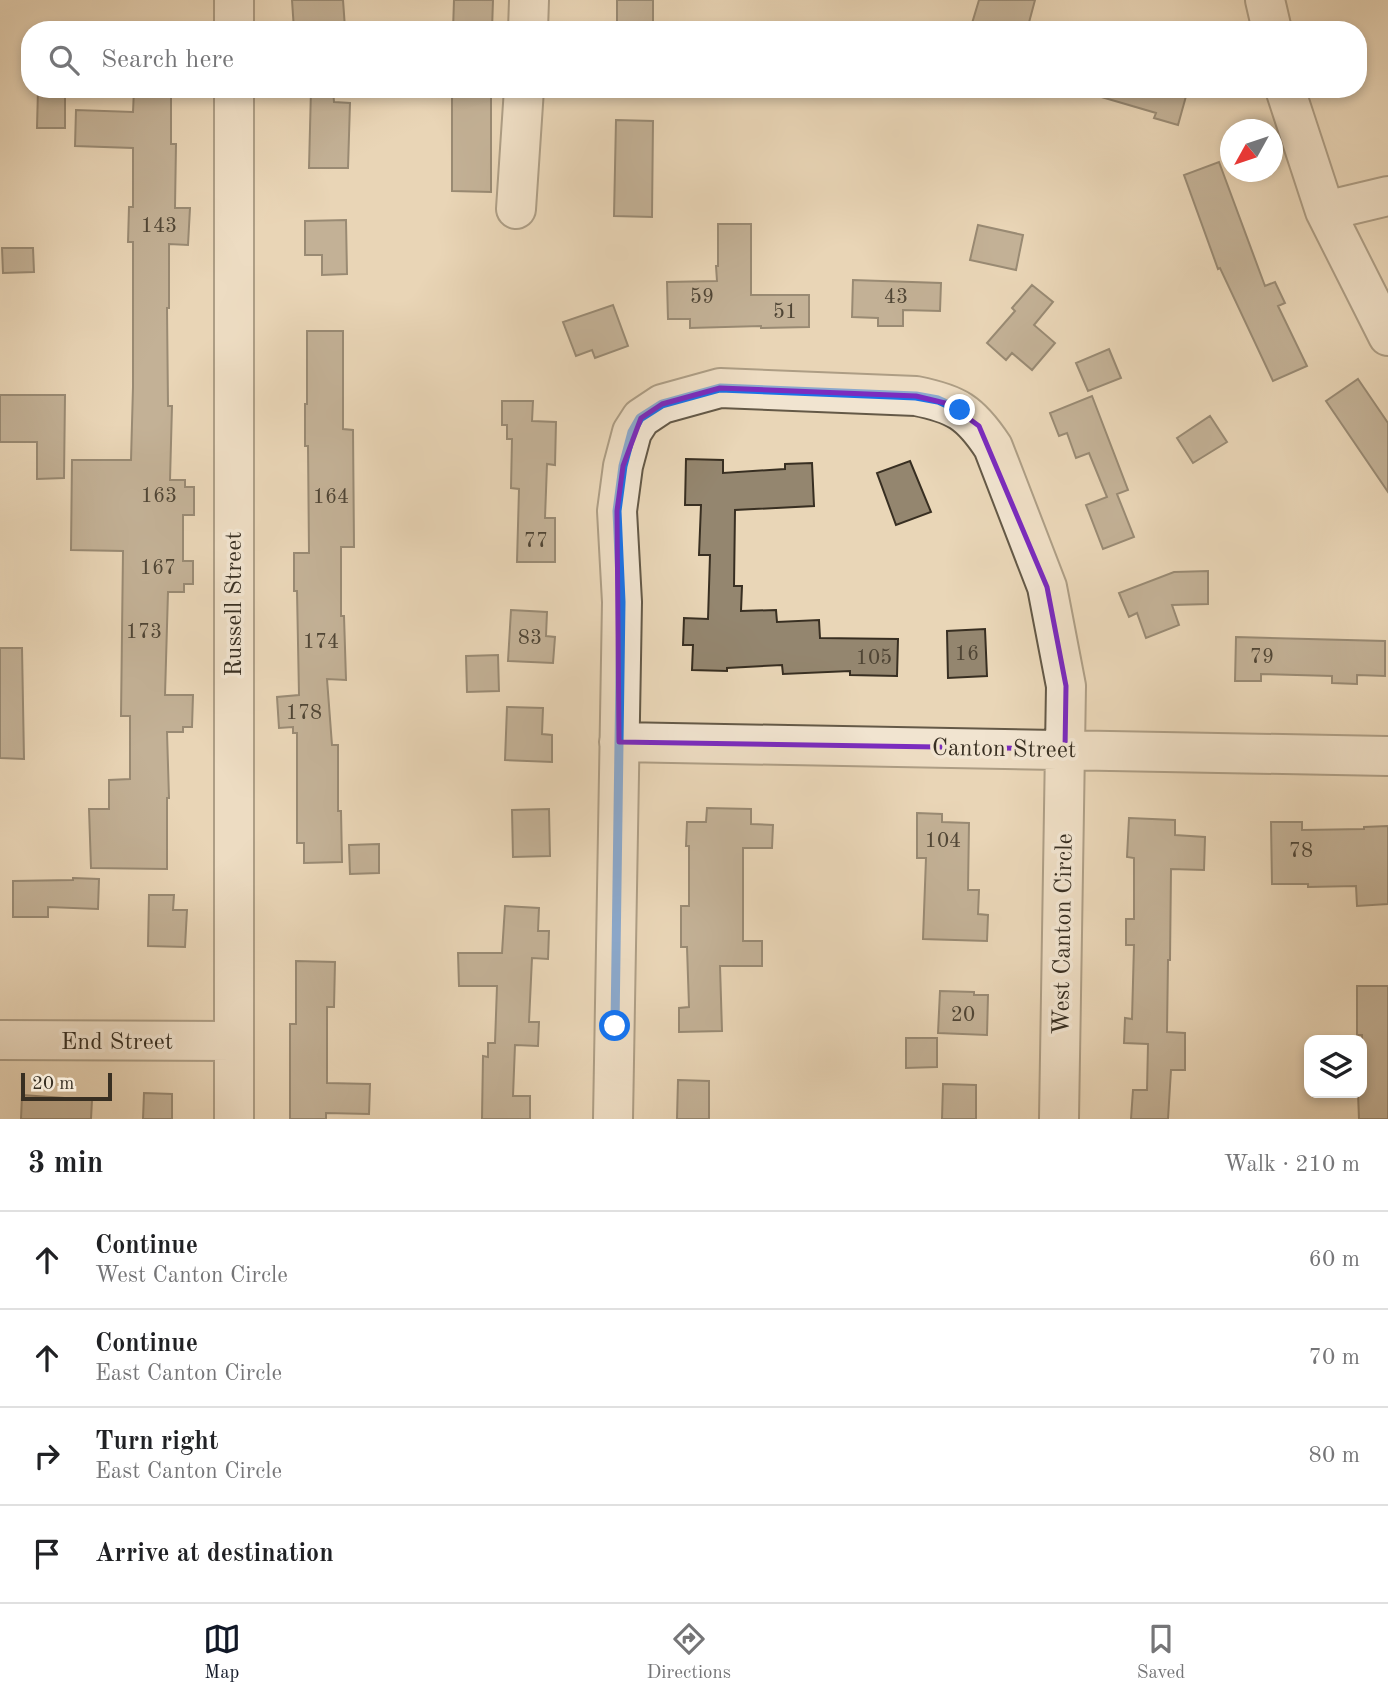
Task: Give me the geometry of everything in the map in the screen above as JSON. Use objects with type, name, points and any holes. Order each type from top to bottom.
[{"type":"street","points":[[234,0],[234,21]]},
{"type":"street","points":[[528,21],[529,0]]},
{"type":"street","points":[[1265,0],[1270,21]]},
{"type":"street","name":"Russell Street","points":[[234,98],[234,1119]]},
{"type":"street","points":[[516,209],[523,98]]},
{"type":"street","points":[[1289,98],[1325,211],[1388,336]]},
{"type":"street","points":[[1325,211],[1388,196]]},
{"type":"street","name":"West Canton Circle","points":[[619,742],[621,602],[617,511],[627,449],[640,418],[662,404],[720,388],[916,396],[949,404],[979,426],[992,447],[1047,587],[1066,686],[1059,1119]]},
{"type":"street","points":[[613,1119],[619,742]]},
{"type":"street","name":"Canton Street","points":[[619,742],[1388,756]]},
{"type":"street","name":"End Street","points":[[0,1040],[234,1041]]},
{"type":"highlighted area","points":[[720,388],[916,396],[949,404],[979,426],[1047,587],[1066,686],[1065,749],[619,742],[617,511],[623,466],[641,418],[662,404]]},
{"type":"building","points":[[292,0],[343,0],[344,21],[293,21]]},
{"type":"building","points":[[454,0],[493,0],[492,21],[453,21]]},
{"type":"building","points":[[617,0],[653,0],[653,21],[617,21]]},
{"type":"building","points":[[979,0],[1035,0],[1029,21],[973,21]]},
{"type":"building","points":[[38,98],[65,98],[65,128],[37,128]]},
{"type":"building","points":[[134,98],[171,98],[171,144],[176,144],[175,208],[190,208],[188,245],[169,244],[167,308],[168,406],[172,406],[170,480],[185,480],[185,487],[194,487],[194,515],[183,515],[183,561],[193,561],[193,584],[184,584],[184,592],[168,592],[165,695],[193,695],[192,727],[183,727],[183,732],[167,732],[167,869],[91,868],[89,809],[109,809],[109,780],[130,779],[130,716],[121,716],[123,551],[71,550],[72,460],[131,460],[133,387],[133,242],[128,242],[129,207],[133,207],[133,148],[75,146],[76,110],[133,112]]},
{"type":"building","points":[[311,98],[334,98],[334,102],[350,103],[348,168],[309,168]]},
{"type":"building","points":[[452,98],[491,98],[491,192],[452,191]]},
{"type":"building","points":[[1105,98],[1186,98],[1178,125],[1154,118],[1156,113]]},
{"type":"building","points":[[616,120],[653,121],[652,217],[614,216]]},
{"type":"building","points":[[1219,162],[1220,182],[1226,182],[1265,286],[1275,282],[1285,303],[1278,306],[1307,366],[1273,381],[1220,268],[1218,269],[1184,175]]},
{"type":"building","points":[[346,220],[347,274],[322,275],[322,255],[305,255],[305,221]]},
{"type":"building","points":[[718,224],[751,224],[751,295],[809,295],[809,327],[690,328],[690,319],[668,319],[667,282],[717,281]]},
{"type":"building","points":[[978,225],[1023,235],[1016,270],[970,260]]},
{"type":"building","points":[[2,248],[33,248],[34,272],[3,273]]},
{"type":"building","points":[[853,280],[941,283],[940,311],[903,310],[903,326],[878,326],[878,318],[852,317]]},
{"type":"building","points":[[1032,285],[1053,302],[1034,325],[1055,343],[1032,370],[1012,353],[1006,360],[987,343],[1015,311],[1012,308]]},
{"type":"building","points":[[613,305],[628,346],[595,358],[592,350],[576,356],[563,322]]},
{"type":"building","points":[[307,331],[343,331],[343,429],[353,430],[354,547],[341,547],[341,616],[344,616],[346,680],[327,679],[332,745],[338,745],[338,811],[341,811],[342,862],[304,863],[304,843],[297,843],[297,733],[293,733],[293,727],[279,728],[277,697],[299,695],[294,553],[309,553],[308,446],[305,446]]},
{"type":"building","points":[[1109,349],[1121,378],[1088,391],[1076,363]]},
{"type":"building","points":[[1358,379],[1388,423],[1388,492],[1326,401]]},
{"type":"building","points":[[0,395],[65,395],[64,478],[37,479],[37,442],[0,442]]},
{"type":"building","points":[[1092,396],[1128,490],[1117,494],[1134,537],[1103,549],[1086,505],[1107,497],[1089,453],[1076,458],[1067,433],[1059,436],[1050,413]]},
{"type":"building","points":[[502,401],[533,401],[532,421],[556,422],[555,465],[547,464],[545,518],[555,518],[555,562],[517,562],[519,489],[511,488],[512,439],[507,439],[507,425],[502,425]]},
{"type":"building","points":[[1210,416],[1227,442],[1193,463],[1177,438]]},
{"type":"building","points":[[686,459],[723,460],[723,473],[785,469],[785,464],[812,463],[814,506],[735,510],[734,586],[742,586],[741,611],[776,610],[777,622],[819,620],[820,638],[898,639],[897,676],[850,675],[850,671],[783,674],[782,665],[727,668],[727,671],[692,670],[693,645],[683,645],[684,618],[708,619],[710,555],[699,555],[701,505],[685,505]]},
{"type":"building","points":[[910,461],[931,512],[896,525],[877,473]]},
{"type":"building","points":[[1208,571],[1208,604],[1172,605],[1179,625],[1146,638],[1137,613],[1129,617],[1119,593],[1174,572]]},
{"type":"building","points":[[511,610],[547,612],[546,636],[555,637],[553,663],[508,661]]},
{"type":"building","points":[[985,629],[987,676],[948,678],[947,631]]},
{"type":"building","points":[[1236,637],[1385,641],[1385,676],[1357,675],[1357,684],[1332,683],[1332,676],[1261,674],[1261,681],[1235,681]]},
{"type":"building","points":[[0,648],[22,648],[24,759],[0,758]]},
{"type":"building","points":[[498,655],[499,691],[467,692],[466,656]]},
{"type":"building","points":[[507,707],[543,708],[542,734],[552,735],[552,762],[505,760]]},
{"type":"building","points":[[707,808],[751,809],[751,824],[773,825],[772,848],[743,848],[743,941],[762,941],[762,966],[720,966],[722,1031],[679,1032],[679,1008],[689,1007],[687,947],[681,947],[681,906],[689,906],[687,822],[706,822]]},
{"type":"building","points":[[549,809],[550,856],[513,857],[512,810]]},
{"type":"building","points":[[917,813],[942,814],[942,822],[969,823],[968,890],[979,890],[978,914],[988,915],[987,941],[923,939],[926,858],[917,858]]},
{"type":"building","points":[[1129,818],[1175,820],[1175,835],[1205,837],[1204,870],[1171,869],[1167,1032],[1185,1033],[1185,1070],[1171,1070],[1168,1119],[1131,1119],[1133,1090],[1147,1090],[1148,1044],[1124,1043],[1125,1018],[1132,1019],[1134,945],[1126,945],[1126,919],[1134,919],[1134,858],[1127,857]]},
{"type":"building","points":[[1271,822],[1302,822],[1302,830],[1388,826],[1388,904],[1357,906],[1356,886],[1308,887],[1308,884],[1272,884]]},
{"type":"building","points":[[379,844],[379,873],[350,874],[349,845]]},
{"type":"building","points":[[99,879],[98,909],[48,907],[48,917],[13,917],[13,881]]},
{"type":"building","points":[[149,895],[174,895],[173,910],[187,910],[185,947],[148,946]]},
{"type":"building","points":[[505,906],[539,908],[538,931],[549,931],[548,959],[532,958],[529,1022],[539,1022],[538,1046],[515,1045],[513,1096],[530,1096],[530,1119],[482,1119],[483,1056],[488,1057],[488,1043],[495,1043],[497,986],[459,986],[458,953],[502,953]]},
{"type":"building","points":[[296,961],[335,962],[334,1007],[327,1007],[327,1083],[370,1084],[369,1114],[326,1113],[326,1119],[290,1119],[290,1024],[296,1024]]},
{"type":"building","points":[[1357,986],[1388,986],[1388,1119],[1359,1119],[1358,1098],[1367,1098],[1367,1035],[1357,1035]]},
{"type":"building","points":[[940,991],[988,995],[987,1035],[938,1033]]},
{"type":"building","points":[[906,1038],[937,1038],[937,1067],[906,1068]]},
{"type":"building","points":[[678,1080],[709,1081],[709,1119],[677,1119]]},
{"type":"building","points":[[943,1084],[976,1085],[976,1119],[942,1119]]},
{"type":"building","points":[[144,1093],[172,1094],[172,1119],[143,1119]]},
{"type":"building","points":[[22,1095],[92,1100],[91,1119],[21,1119]]},
{"type":"route","points":[[615,1026],[621,602],[617,511],[623,466],[632,432],[640,418],[662,404],[720,388],[916,396],[938,400],[960,410]]}]
